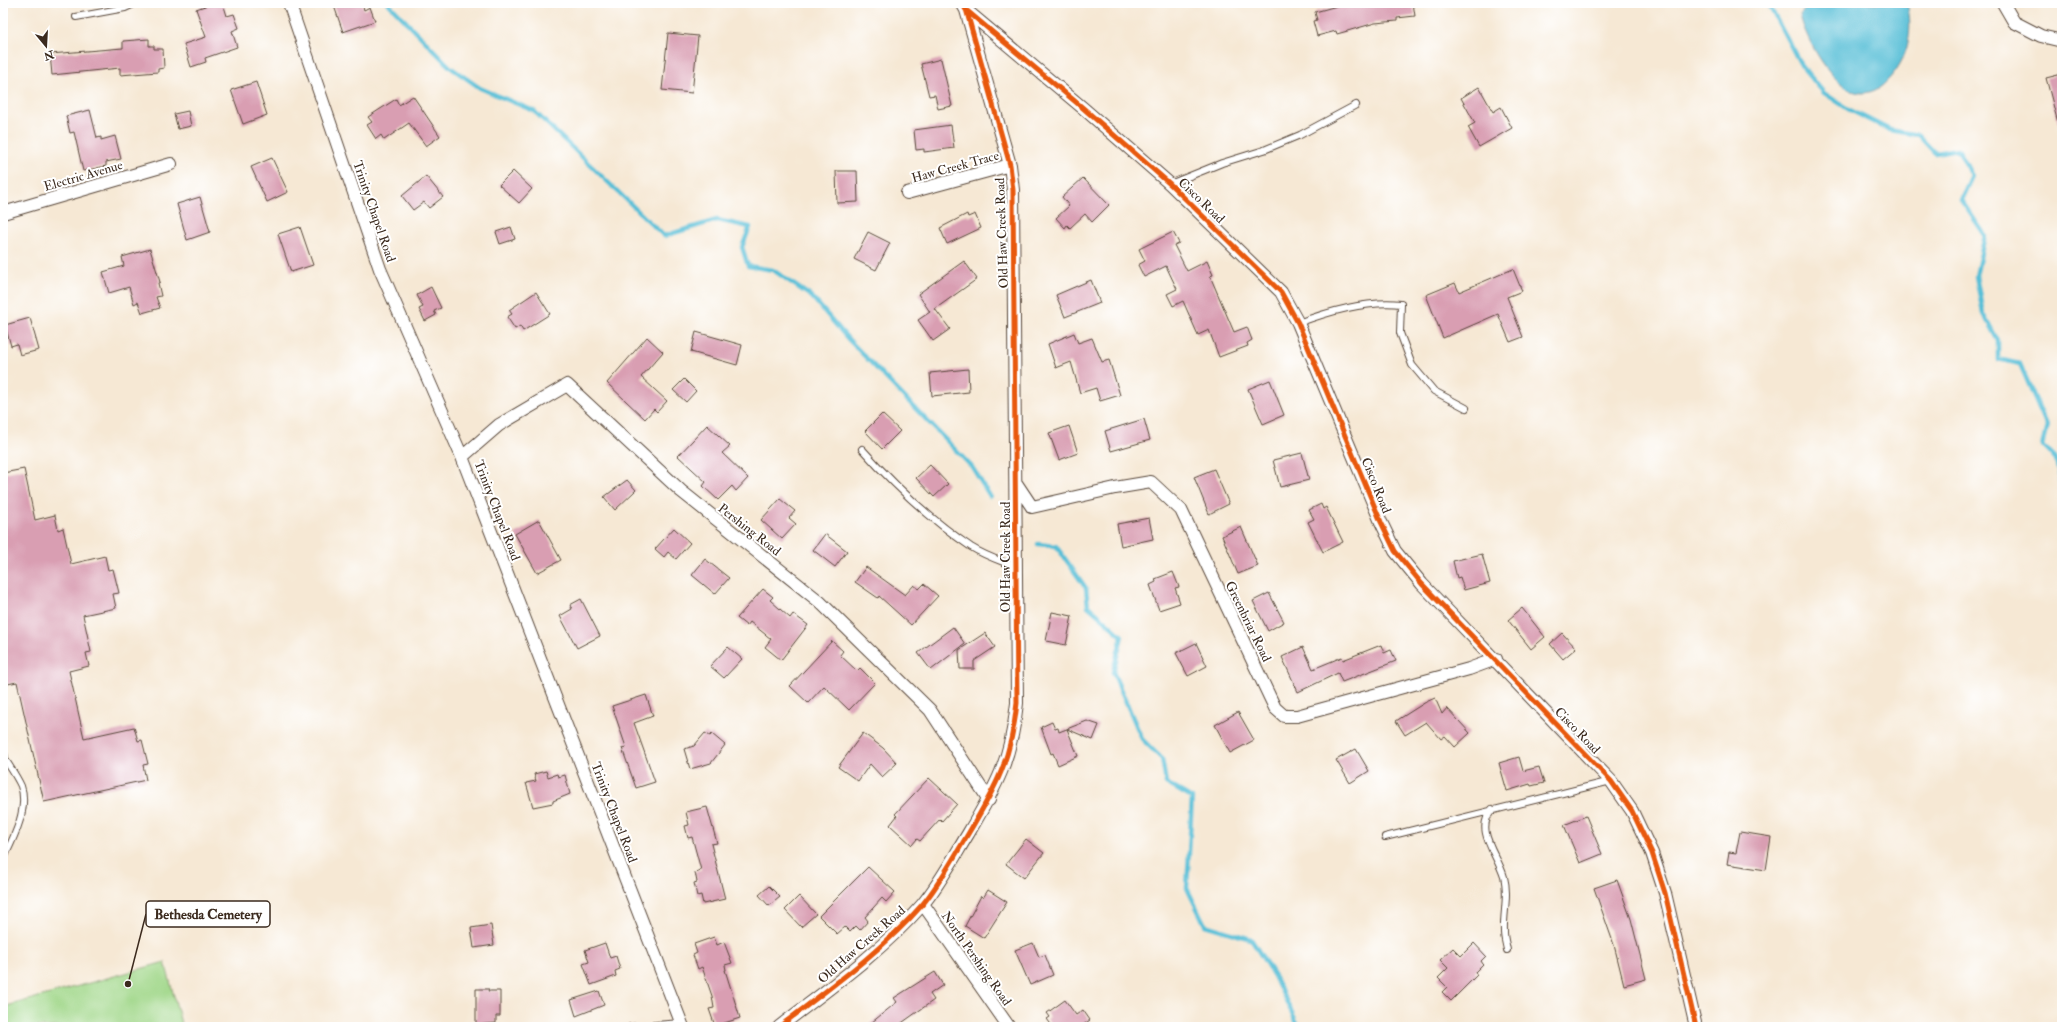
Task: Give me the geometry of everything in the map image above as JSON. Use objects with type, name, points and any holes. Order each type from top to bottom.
[{"type":"street","name":"Trinity Chapel Road","points":[[289,3],[380,269],[462,457],[682,1025]]},
{"type":"street","points":[[2003,3],[2014,22],[2041,36],[2062,41]]},
{"type":"street","name":"Old Haw Creek Road","points":[[779,1027],[864,960],[922,904],[989,800],[1007,759],[1015,722],[1017,703],[1013,190],[1010,165],[964,5]]},
{"type":"street","name":"Cisco Road","points":[[964,5],[1170,184],[1281,292],[1298,323],[1381,522],[1395,551],[1422,584],[1496,659],[1611,781],[1632,811],[1654,860],[1665,893],[1696,1027]]},
{"type":"street","name":"Electric Avenue","points":[[3,213],[171,164]]},
{"type":"street","name":"Haw Creek Trace","points":[[907,193],[1010,165]]},
{"type":"street","name":"Pershing Road","points":[[462,457],[499,425],[567,384],[681,491],[820,602],[930,710],[989,800]]},
{"type":"street","name":"Greenbriar Road","points":[[1016,482],[1032,508],[1115,488],[1151,482],[1181,510],[1275,708],[1284,716],[1297,716],[1469,670],[1496,659]]},
{"type":"street","name":"North Pershing Road","points":[[922,904],[1010,1027]]},
{"type":"lane","points":[[76,16],[125,8],[136,3]]},
{"type":"lane","points":[[1170,184],[1222,163],[1271,147],[1300,135],[1356,105]]},
{"type":"lane","points":[[1298,323],[1341,309],[1390,303],[1401,304],[1400,333],[1412,365],[1434,391],[1466,408]]},
{"type":"lane","points":[[862,449],[890,480],[947,529],[972,548],[1016,567]]},
{"type":"lane","points":[[3,747],[4,761],[21,786],[24,806],[11,845],[3,860]]},
{"type":"lane","points":[[1385,837],[1492,809],[1611,781]]},
{"type":"lane","points":[[1492,809],[1485,818],[1484,828],[1500,863],[1505,882],[1506,900],[1504,932],[1507,950]]},
{"type":"lane","points":[[631,1027],[682,1025]]},
{"type":"green space","points":[[165,962],[182,1027],[3,1027],[3,1007]]},
{"type":"water","points":[[1810,3],[1907,3],[1910,25],[1907,46],[1900,65],[1894,74],[1879,88],[1865,93],[1852,90],[1841,84],[1831,74],[1814,50],[1803,25],[1800,15]]},
{"type":"building","points":[[214,3],[223,3],[227,16],[234,14],[239,28],[232,31],[237,47],[205,58],[206,62],[191,67],[184,44],[206,37],[196,9]]},
{"type":"building","points":[[333,3],[362,3],[364,10],[370,7],[375,21],[343,32]]},
{"type":"building","points":[[1348,3],[1413,3],[1415,16],[1397,18],[1397,21],[1375,23],[1337,34],[1336,31],[1317,36],[1313,21],[1317,20],[1315,12]]},
{"type":"building","points":[[668,33],[698,36],[692,93],[662,90]]},
{"type":"building","points":[[149,39],[149,46],[154,46],[154,49],[163,49],[164,68],[158,69],[158,72],[120,75],[120,68],[52,75],[50,54],[123,48],[123,41]]},
{"type":"building","points":[[941,59],[952,106],[938,109],[935,95],[929,96],[921,64]]},
{"type":"building","points":[[2062,74],[2062,122],[2058,123],[2046,78]]},
{"type":"building","points":[[256,82],[267,115],[243,124],[231,90]]},
{"type":"building","points":[[1479,87],[1493,112],[1501,107],[1512,128],[1479,147],[1468,127],[1475,123],[1461,98]]},
{"type":"building","points":[[413,96],[440,136],[426,146],[409,123],[384,140],[381,135],[376,139],[367,125],[372,122],[368,117],[396,99],[399,105]]},
{"type":"building","points":[[90,110],[97,138],[101,137],[101,140],[115,136],[121,159],[106,162],[106,166],[83,171],[74,132],[70,133],[66,116]]},
{"type":"building","points":[[188,111],[191,126],[178,129],[174,114]]},
{"type":"building","points":[[951,125],[954,148],[924,152],[924,149],[916,150],[914,130]]},
{"type":"building","points":[[272,158],[288,192],[267,202],[251,167]]},
{"type":"building","points":[[513,171],[532,189],[519,203],[499,185]]},
{"type":"building","points":[[836,171],[857,171],[858,202],[837,203]]},
{"type":"building","points":[[426,176],[443,197],[429,208],[424,202],[413,210],[402,196]]},
{"type":"building","points":[[1083,178],[1109,205],[1092,222],[1085,214],[1070,228],[1067,225],[1065,228],[1056,218],[1069,206],[1062,197]]},
{"type":"building","points":[[200,197],[210,232],[187,240],[177,204]]},
{"type":"building","points":[[967,214],[968,217],[975,214],[981,228],[947,244],[940,228]]},
{"type":"building","points":[[300,227],[313,265],[291,272],[278,234]]},
{"type":"building","points":[[511,227],[515,239],[500,244],[496,232]]},
{"type":"building","points":[[868,232],[890,243],[876,270],[854,259]]},
{"type":"building","points":[[1173,232],[1179,243],[1174,245],[1187,271],[1207,261],[1213,275],[1210,276],[1234,332],[1247,327],[1252,340],[1247,343],[1248,346],[1219,357],[1209,330],[1198,335],[1183,301],[1173,306],[1167,294],[1177,289],[1166,266],[1144,277],[1138,265],[1145,261],[1139,249]]},
{"type":"building","points":[[150,249],[160,282],[158,283],[161,296],[156,297],[160,308],[142,313],[138,302],[134,304],[129,287],[109,293],[103,272],[124,266],[122,257]]},
{"type":"building","points":[[964,261],[977,279],[935,309],[950,329],[933,341],[918,320],[930,312],[918,294]]},
{"type":"building","points":[[1513,269],[1522,291],[1507,297],[1523,337],[1510,342],[1498,314],[1443,338],[1426,295],[1455,283],[1459,292]]},
{"type":"building","points":[[1091,280],[1100,303],[1065,317],[1056,295]]},
{"type":"building","points":[[431,287],[441,308],[434,311],[436,315],[425,321],[419,309],[423,307],[417,295]]},
{"type":"building","points":[[536,292],[550,314],[523,331],[520,326],[515,329],[507,317],[512,314],[509,310]]},
{"type":"building","points":[[30,318],[39,350],[20,355],[17,344],[11,346],[5,325]]},
{"type":"building","points":[[696,332],[742,345],[737,365],[691,352]]},
{"type":"building","points":[[1074,333],[1078,343],[1092,338],[1102,362],[1109,360],[1120,395],[1100,401],[1096,388],[1080,393],[1071,362],[1056,368],[1048,344]]},
{"type":"building","points":[[647,337],[663,352],[641,377],[667,401],[657,412],[654,409],[645,419],[607,383]]},
{"type":"building","points":[[968,369],[969,392],[932,396],[930,373]]},
{"type":"building","points":[[684,379],[696,391],[686,402],[673,390]]},
{"type":"building","points":[[1270,380],[1284,415],[1263,424],[1248,389]]},
{"type":"building","points":[[882,414],[900,431],[882,449],[865,431]]},
{"type":"building","points":[[1144,419],[1150,440],[1111,451],[1105,431]]},
{"type":"building","points":[[707,425],[730,446],[722,453],[748,478],[736,491],[732,486],[718,500],[703,486],[706,482],[678,456]]},
{"type":"building","points":[[1069,426],[1078,453],[1059,460],[1049,433]]},
{"type":"building","points":[[1302,453],[1309,480],[1280,487],[1273,460]]},
{"type":"building","points":[[930,465],[948,484],[934,497],[916,478]]},
{"type":"building","points":[[24,469],[35,520],[55,515],[58,530],[63,528],[71,564],[105,556],[108,570],[113,569],[119,593],[113,594],[116,608],[83,615],[91,652],[86,653],[89,666],[69,671],[84,738],[134,727],[138,741],[142,740],[148,764],[143,765],[146,780],[44,802],[17,682],[3,685],[3,473]]},
{"type":"building","points":[[1214,469],[1229,504],[1209,514],[1194,477]]},
{"type":"building","points":[[627,480],[636,490],[615,510],[604,497]]},
{"type":"building","points":[[780,499],[795,511],[789,518],[796,524],[782,539],[761,520]]},
{"type":"building","points":[[1321,504],[1323,509],[1326,507],[1343,542],[1323,552],[1308,522],[1314,519],[1309,510]]},
{"type":"building","points":[[1149,518],[1153,539],[1121,546],[1117,524]]},
{"type":"building","points":[[539,520],[561,560],[537,573],[515,534]]},
{"type":"building","points":[[1241,527],[1258,566],[1238,574],[1222,536]]},
{"type":"building","points":[[674,528],[690,543],[676,559],[668,552],[664,557],[655,549]]},
{"type":"building","points":[[825,534],[847,551],[835,567],[813,550]]},
{"type":"building","points":[[1482,554],[1490,583],[1464,590],[1460,577],[1457,578],[1453,561]]},
{"type":"building","points":[[705,559],[729,578],[715,594],[692,575]]},
{"type":"building","points":[[866,567],[905,595],[914,585],[919,589],[924,584],[938,596],[911,625],[879,596],[878,598],[855,582]]},
{"type":"building","points":[[1173,572],[1179,587],[1175,588],[1180,603],[1159,610],[1150,585],[1156,582],[1155,579]]},
{"type":"building","points":[[763,589],[773,597],[770,600],[790,618],[793,614],[808,625],[781,660],[765,647],[771,639],[750,622],[747,626],[737,618]]},
{"type":"building","points":[[1269,593],[1284,622],[1268,631],[1253,601]]},
{"type":"building","points":[[581,599],[600,636],[577,648],[560,616],[572,609],[570,605]]},
{"type":"building","points":[[1522,608],[1545,637],[1531,649],[1508,620]]},
{"type":"building","points":[[1052,612],[1072,616],[1066,645],[1046,641]]},
{"type":"building","points":[[953,627],[965,644],[931,670],[918,653]]},
{"type":"building","points":[[985,633],[995,647],[974,661],[974,669],[960,669],[959,650]]},
{"type":"building","points":[[1562,633],[1576,648],[1563,659],[1550,644]]},
{"type":"building","points":[[832,641],[843,651],[840,655],[857,671],[860,668],[875,683],[849,710],[824,686],[808,703],[790,686]]},
{"type":"building","points":[[1196,643],[1207,666],[1188,676],[1176,653]]},
{"type":"building","points":[[1381,645],[1384,653],[1391,650],[1396,661],[1342,682],[1338,673],[1298,692],[1282,657],[1303,647],[1313,669],[1342,657],[1343,660]]},
{"type":"building","points":[[728,647],[742,659],[724,678],[710,666]]},
{"type":"building","points":[[646,695],[653,716],[634,723],[655,782],[636,788],[622,748],[626,747],[612,706]]},
{"type":"building","points":[[1435,698],[1442,714],[1447,708],[1470,733],[1455,747],[1445,736],[1441,739],[1426,722],[1405,735],[1396,721]]},
{"type":"building","points":[[1238,712],[1254,740],[1230,753],[1215,725]]},
{"type":"building","points":[[1087,721],[1099,725],[1093,740],[1067,729],[1078,756],[1058,765],[1053,753],[1051,754],[1041,727],[1052,722],[1055,729],[1058,728],[1059,732]]},
{"type":"building","points":[[705,733],[710,736],[712,734],[725,745],[711,763],[690,769],[684,749],[694,746]]},
{"type":"building","points":[[863,733],[883,748],[897,763],[882,777],[870,764],[858,781],[838,767]]},
{"type":"building","points":[[1356,749],[1369,771],[1350,783],[1336,760]]},
{"type":"building","points":[[1519,757],[1523,771],[1539,767],[1544,783],[1531,786],[1530,784],[1507,791],[1499,763]]},
{"type":"building","points":[[546,771],[548,777],[557,774],[558,777],[565,775],[570,794],[553,801],[553,803],[533,807],[526,783],[536,781],[534,774]]},
{"type":"building","points":[[929,778],[957,804],[942,821],[940,819],[920,841],[917,839],[912,845],[890,825],[897,816],[895,814]]},
{"type":"building","points":[[707,807],[717,843],[711,844],[725,899],[703,904],[701,895],[697,896],[694,883],[697,882],[695,872],[701,870],[692,837],[688,838],[685,826],[689,825],[686,812]]},
{"type":"building","points":[[1586,816],[1602,854],[1580,863],[1564,825]]},
{"type":"building","points":[[1740,832],[1771,837],[1766,870],[1727,864],[1729,852],[1736,853]]},
{"type":"building","points":[[1026,839],[1044,853],[1024,878],[1006,864]]},
{"type":"building","points":[[868,867],[895,892],[886,902],[882,898],[865,917],[868,921],[860,930],[856,926],[850,932],[845,927],[837,934],[819,916]]},
{"type":"building","points":[[1617,880],[1631,919],[1646,979],[1624,985],[1614,945],[1594,888]]},
{"type":"building","points":[[769,886],[780,897],[769,906],[759,895]]},
{"type":"building","points":[[988,890],[1007,902],[984,938],[965,926],[981,896],[983,898]]},
{"type":"building","points":[[799,896],[816,914],[801,927],[785,910]]},
{"type":"building","points":[[491,925],[494,945],[474,948],[471,928]]},
{"type":"building","points":[[714,937],[717,945],[724,942],[732,963],[725,965],[725,970],[740,1018],[715,1026],[709,1009],[714,1008],[712,996],[702,967],[698,969],[693,955],[697,953],[694,944]]},
{"type":"building","points":[[605,943],[610,958],[616,956],[620,969],[615,971],[616,976],[591,985],[583,964],[589,962],[585,950]]},
{"type":"building","points":[[1033,943],[1039,957],[1045,955],[1053,975],[1030,985],[1015,950]]},
{"type":"building","points":[[1474,943],[1486,956],[1481,961],[1483,964],[1475,972],[1477,975],[1451,1001],[1442,992],[1447,987],[1438,978],[1448,968],[1440,960],[1453,948],[1461,956]]},
{"type":"building","points":[[935,972],[943,985],[930,994],[934,1000],[896,1027],[866,1027],[897,1002],[894,998]]},
{"type":"building","points":[[476,989],[500,991],[500,1016],[496,1016],[496,1023],[476,1025]]},
{"type":"building","points":[[599,991],[604,1005],[576,1016],[571,1000]]},
{"type":"building","points":[[1065,1000],[1076,1015],[1083,1010],[1090,1020],[1083,1025],[1084,1027],[1053,1027],[1047,1019],[1050,1017],[1047,1013]]},
{"type":"waterway","points":[[388,3],[450,67],[480,88],[534,111],[664,236],[717,220],[750,227],[742,247],[748,266],[773,270],[812,297],[849,340],[972,467],[990,496]]},
{"type":"waterway","points":[[1771,3],[1771,9],[1801,65],[1824,93],[1848,109],[1890,130],[1918,135],[1935,153],[1958,149],[1972,176],[1961,200],[1985,235],[1976,276],[1983,313],[1998,341],[1998,359],[2020,364],[2047,426],[2042,446],[2056,460],[2062,487]]},
{"type":"waterway","points":[[1038,544],[1056,546],[1086,588],[1088,606],[1122,636],[1113,672],[1142,739],[1162,759],[1166,783],[1192,798],[1187,888],[1205,925],[1251,939],[1274,976],[1299,1027]]},
{"type":"cycle path","points":[[962,3],[966,10],[1083,108],[1170,184],[1281,292],[1298,323],[1381,522],[1395,551],[1422,584],[1611,781],[1632,811],[1652,853],[1665,893],[1696,1027]]},
{"type":"cycle path","points":[[779,1027],[872,954],[922,905],[952,861],[987,801],[1001,772],[1011,741],[1017,703],[1013,190],[1010,165],[966,9]]},
{"type":"place","name":"Bethesda Cemetery","points":[[128,984]]}]
